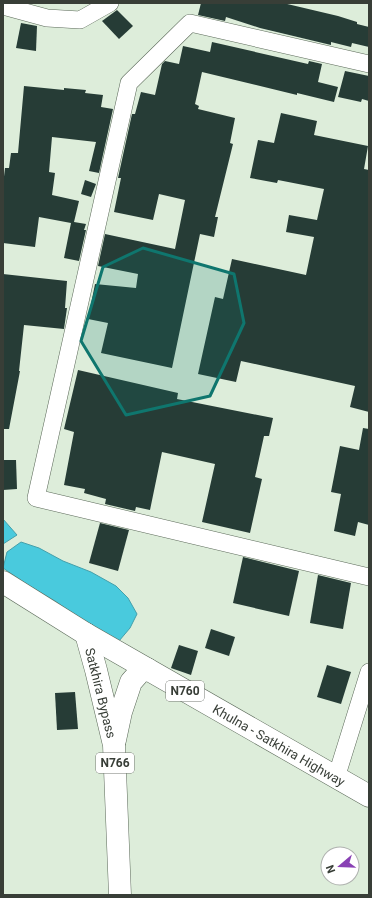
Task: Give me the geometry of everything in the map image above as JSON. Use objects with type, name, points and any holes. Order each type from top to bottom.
[{"type":"highway","name":"Khulna - Satkhira Highway","points":[[3,582],[86,634],[369,796]]},
{"type":"highway","name":"Satkhira Bypass","points":[[86,634],[114,745],[120,895]]},
{"type":"highway","points":[[114,745],[121,712],[130,682],[139,673],[147,669]]},
{"type":"street","points":[[3,6],[47,18],[80,20],[110,3]]},
{"type":"street","points":[[369,64],[190,23],[129,83],[36,498],[369,577]]},
{"type":"street","points":[[336,778],[369,672]]},
{"type":"highlighted area","points":[[143,248],[234,274],[244,323],[210,396],[126,415],[81,341],[103,267]]},
{"type":"water","points":[[3,519],[17,535],[3,544]]},
{"type":"water","points":[[21,542],[39,548],[63,561],[91,572],[116,586],[128,598],[137,614],[130,628],[119,641],[85,622],[3,568],[7,552]]},
{"type":"building","points":[[201,3],[283,3],[338,16],[369,27],[369,47],[352,43],[351,47],[331,42],[331,45],[260,28],[226,17],[225,21],[198,15]]},
{"type":"building","points":[[117,10],[133,26],[119,39],[102,21]]},
{"type":"building","points":[[21,23],[37,26],[36,51],[16,48]]},
{"type":"building","points":[[212,42],[308,64],[309,61],[322,64],[318,82],[338,87],[334,102],[297,93],[297,95],[202,72],[195,104],[199,106],[198,109],[235,118],[230,143],[233,144],[215,217],[218,217],[214,237],[200,234],[172,368],[101,353],[108,323],[88,319],[95,284],[136,288],[138,274],[98,266],[105,234],[175,249],[185,200],[159,194],[153,220],[114,212],[121,178],[118,178],[132,114],[135,114],[141,92],[155,95],[162,64],[165,61],[179,64],[183,46],[210,52]]},
{"type":"building","points":[[345,71],[369,76],[369,101],[362,99],[361,102],[338,97]]},
{"type":"building","points":[[24,86],[64,90],[64,88],[86,90],[85,93],[103,95],[101,107],[113,109],[99,173],[89,171],[96,142],[52,137],[49,172],[55,173],[52,195],[79,201],[74,222],[86,224],[79,261],[64,258],[71,223],[39,217],[35,247],[3,243],[3,185],[5,168],[9,168],[11,153],[18,153]]},
{"type":"building","points":[[281,113],[317,121],[314,135],[368,146],[364,169],[369,170],[369,412],[350,407],[355,386],[241,361],[236,382],[198,374],[215,297],[223,299],[232,259],[306,275],[314,237],[286,232],[289,215],[317,220],[324,189],[278,180],[277,183],[250,178],[258,140],[274,143]]},
{"type":"building","points":[[85,180],[96,184],[91,197],[81,194]]},
{"type":"building","points":[[3,274],[67,281],[65,308],[67,308],[64,329],[24,325],[20,371],[9,429],[3,429]]},
{"type":"building","points":[[78,370],[178,393],[177,399],[273,418],[269,436],[264,436],[255,477],[262,479],[250,533],[202,522],[215,464],[162,452],[150,510],[136,507],[135,511],[105,504],[106,499],[84,493],[85,489],[64,485],[74,432],[64,429]]},
{"type":"building","points":[[363,428],[369,429],[369,525],[358,522],[355,536],[334,531],[341,494],[331,492],[340,446],[359,450]]},
{"type":"building","points":[[3,460],[16,460],[17,489],[3,490]]},
{"type":"building","points":[[100,523],[129,530],[118,571],[89,563]]},
{"type":"building","points":[[243,557],[299,571],[289,616],[233,603]]},
{"type":"building","points":[[318,575],[351,583],[343,629],[310,623]]},
{"type":"building","points":[[211,629],[235,637],[229,656],[205,648]]},
{"type":"building","points":[[179,645],[198,651],[191,675],[171,668]]},
{"type":"building","points":[[327,665],[351,672],[341,704],[317,697]]},
{"type":"building","points":[[75,692],[78,729],[57,730],[55,693]]}]
